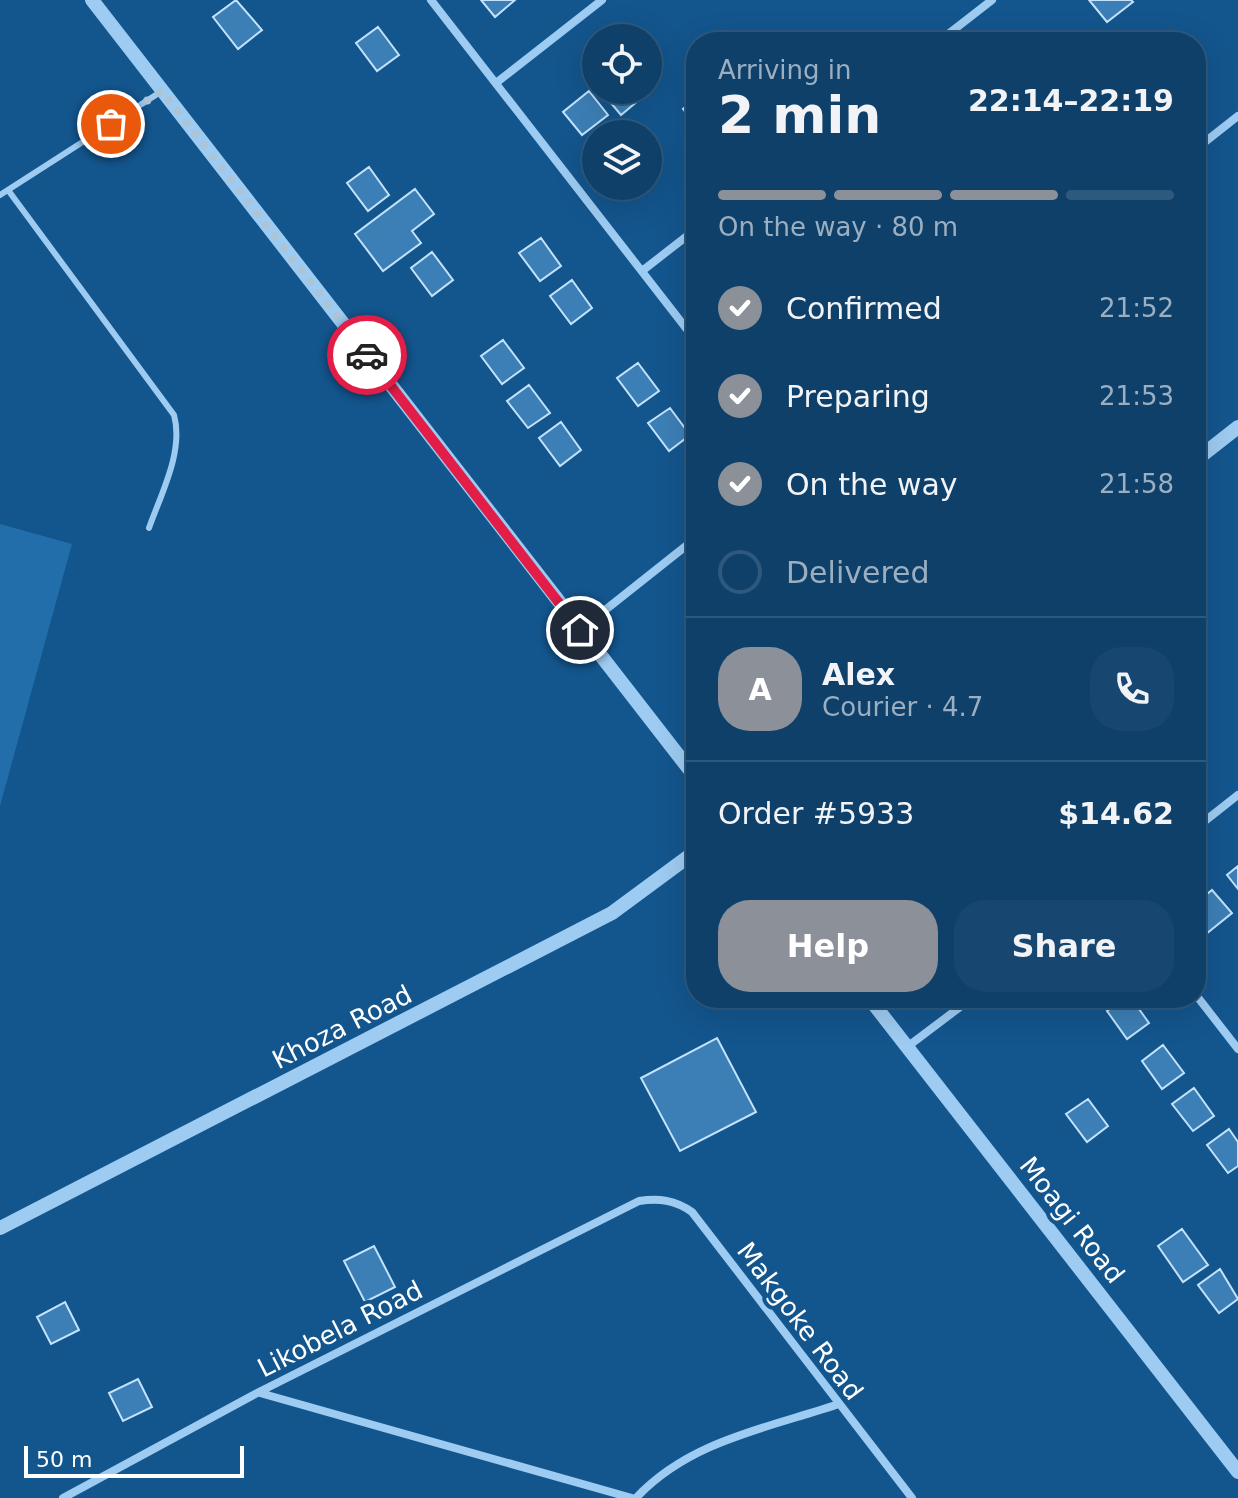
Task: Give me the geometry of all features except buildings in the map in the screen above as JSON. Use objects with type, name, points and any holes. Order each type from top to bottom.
[{"type":"street","points":[[92,0],[686,765]]},
{"type":"street","points":[[431,0],[686,328]]},
{"type":"street","points":[[496,83],[602,0]]},
{"type":"street","points":[[951,32],[992,0]]},
{"type":"street","points":[[1206,141],[1238,116]]},
{"type":"street","points":[[642,271],[686,237]]},
{"type":"street","points":[[1206,452],[1238,427]]},
{"type":"street","points":[[580,630],[686,546]]},
{"type":"street","points":[[1206,820],[1238,795]]},
{"type":"street","name":"Khoza Road","points":[[0,1228],[612,913],[686,858]]},
{"type":"street","name":"Moagi Road","points":[[877,1008],[1238,1472]]},
{"type":"street","points":[[907,1047],[959,1008]]},
{"type":"street","points":[[1206,1008],[1238,1049]]},
{"type":"street","name":"Makgoke Road","points":[[639,1201],[670,1200],[692,1212],[912,1498]]},
{"type":"street","name":"Likobela Road","points":[[63,1498],[259,1392],[639,1201]]},
{"type":"street","points":[[259,1392],[634,1498],[655,1478],[691,1453],[839,1404]]},
{"type":"lane","points":[[0,195],[162,91]]},
{"type":"lane","points":[[8,190],[174,415],[177,428],[175,450],[149,528]]},
{"type":"shaded area","points":[[0,524],[72,544],[0,806]]},
{"type":"way so far","points":[[111,124],[162,91],[367,355]]},
{"type":"route","points":[[367,355],[580,630]]}]
